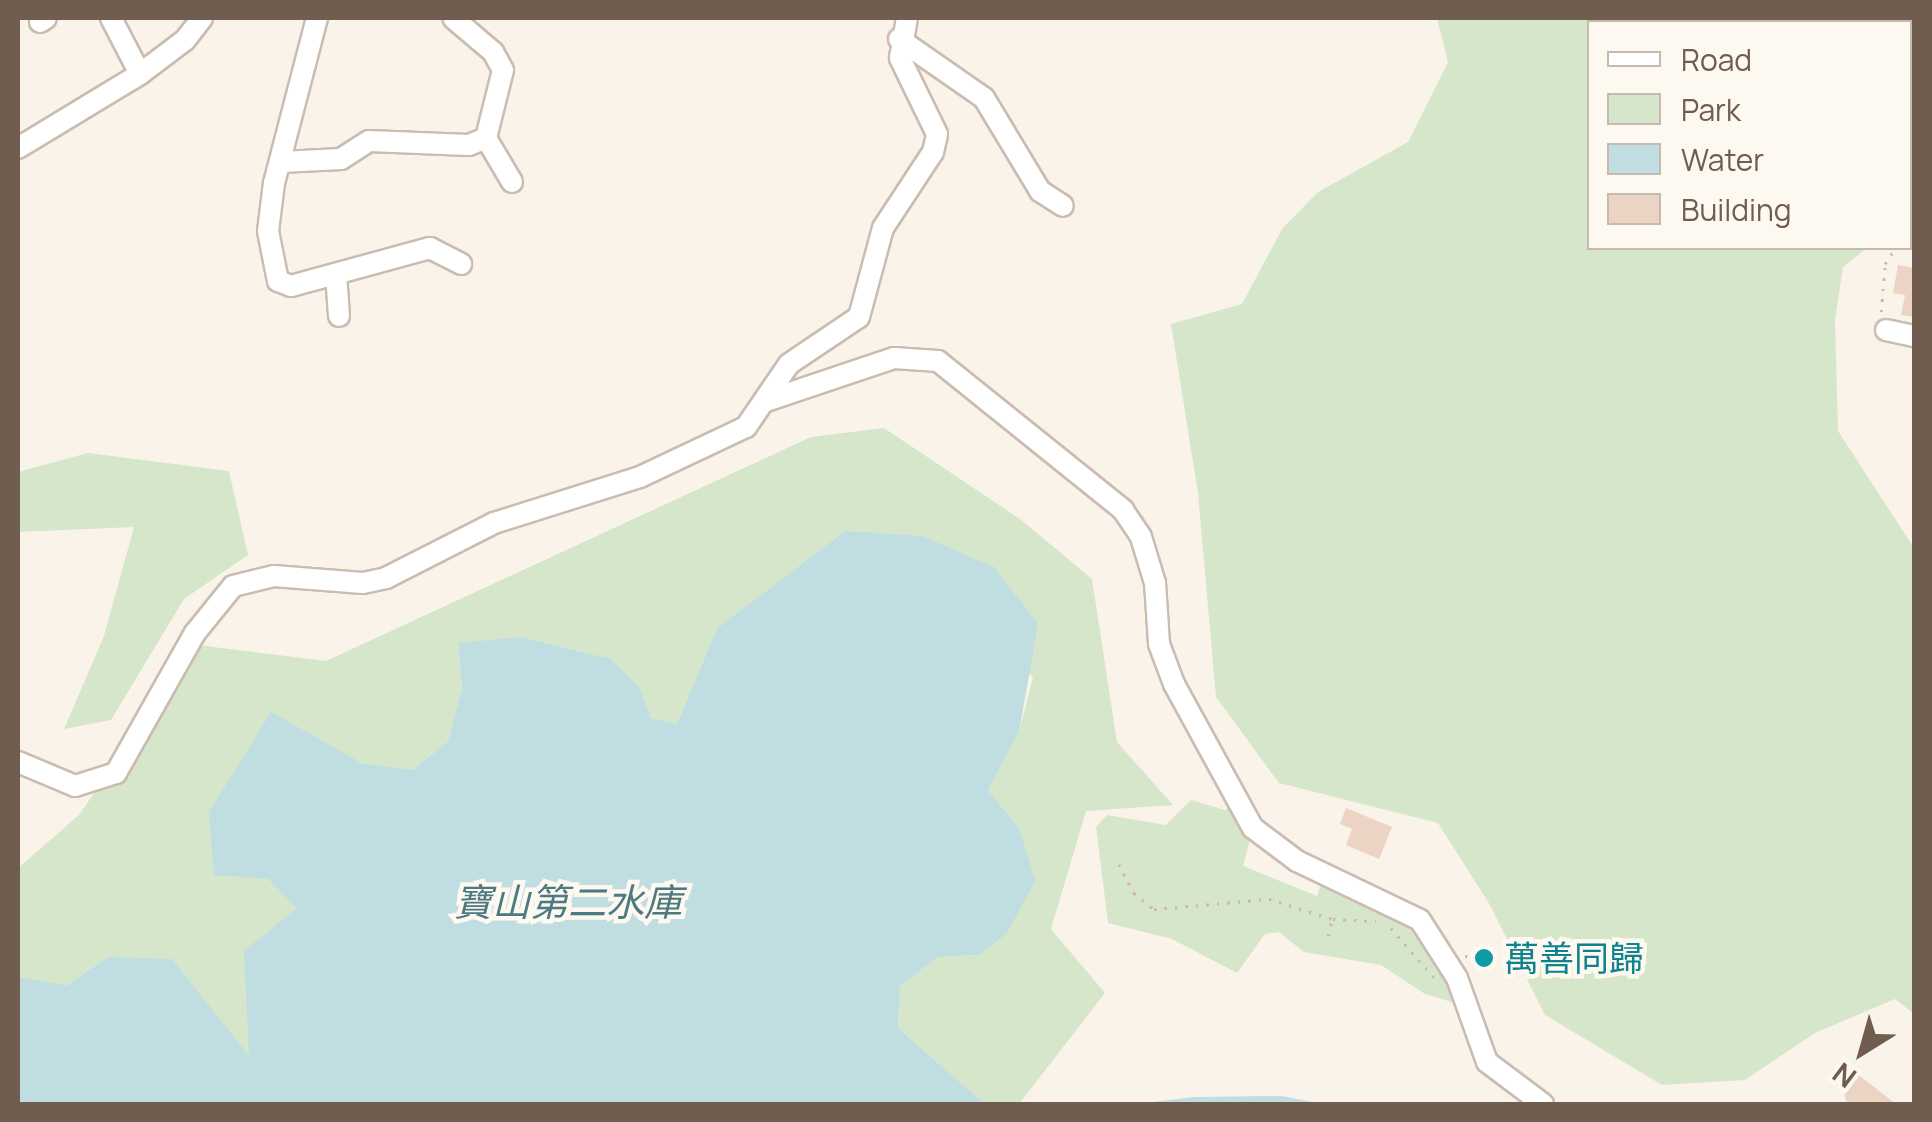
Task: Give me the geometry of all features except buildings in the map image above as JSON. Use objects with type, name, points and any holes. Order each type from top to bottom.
[{"type":"street","points":[[111,18],[140,74]]},
{"type":"street","points":[[18,148],[140,74],[185,40],[202,18]]},
{"type":"street","points":[[317,18],[268,231],[278,281],[291,286],[430,248],[461,264]]},
{"type":"street","points":[[453,18],[493,52],[503,70],[486,138],[512,182]]},
{"type":"street","points":[[18,762],[75,786],[116,773],[195,633],[233,586],[274,576],[364,583],[386,578],[494,523],[707,450],[746,428],[788,364],[859,316],[882,228],[933,152],[937,134],[906,77],[899,39],[907,18]]},
{"type":"street","points":[[899,39],[984,98],[1040,191],[1063,206]]},
{"type":"street","points":[[281,162],[341,159],[369,141],[470,146],[486,138]]},
{"type":"street","points":[[336,274],[339,316]]},
{"type":"street","points":[[1886,330],[1914,336]]},
{"type":"street","points":[[764,402],[894,358],[938,361],[1100,490],[1141,537],[1155,583],[1159,644],[1174,684],[1253,828],[1297,862],[1420,920],[1442,947],[1488,1062],[1542,1104]]},
{"type":"path","points":[[1886,330],[1878,300],[1894,250]]},
{"type":"path","points":[[1119,864],[1139,899],[1154,908],[1269,898],[1332,919],[1386,923],[1434,979],[1462,994]]},
{"type":"path","points":[[1328,936],[1332,919]]},
{"type":"green space","points":[[1437,18],[1914,18],[1914,238],[1912,20],[1587,20],[1587,250],[1864,250],[1843,267],[1835,321],[1838,431],[1914,548],[1914,1014],[1895,999],[1815,1033],[1745,1080],[1662,1085],[1545,1015],[1490,905],[1438,823],[1279,783],[1216,697],[1198,493],[1171,324],[1242,304],[1282,229],[1318,192],[1408,142],[1448,62]]},
{"type":"green space","points":[[884,428],[1020,519],[1092,579],[1117,742],[1173,805],[1086,811],[1051,929],[1105,993],[1019,1104],[985,1104],[898,1028],[900,986],[938,957],[979,955],[1019,828],[988,790],[1019,732],[1033,677],[845,531],[717,628],[677,724],[651,718],[640,688],[458,643],[462,688],[448,741],[413,770],[362,763],[271,713],[268,879],[298,908],[249,1058],[108,957],[67,985],[18,977],[18,868],[79,815],[197,645],[326,661],[811,437]]},
{"type":"green space","points":[[88,453],[229,471],[248,555],[184,599],[111,720],[64,729],[104,636],[134,527],[18,532],[18,472]]},
{"type":"green space","points":[[1191,800],[1225,810],[1238,802],[1253,828],[1243,866],[1317,896],[1324,874],[1420,920],[1465,1006],[1425,994],[1381,965],[1304,952],[1279,932],[1265,934],[1237,973],[1172,939],[1108,923],[1096,827],[1107,815],[1166,825]]},
{"type":"water","name":"寶山第二水庫","points":[[845,531],[922,536],[994,567],[1038,624],[1019,732],[988,790],[1019,828],[1035,881],[1007,933],[979,955],[938,957],[900,986],[898,1028],[985,1104],[18,1104],[18,977],[67,985],[108,957],[172,959],[249,1056],[244,951],[297,908],[268,879],[214,875],[209,812],[271,712],[362,763],[413,770],[448,741],[462,688],[458,643],[521,637],[610,659],[640,688],[651,718],[677,724],[717,628]]},
{"type":"water","points":[[1282,1096],[1322,1104],[1137,1104],[1194,1097]]},
{"type":"place","name":"萬善同歸","points":[[1484,958]]}]
